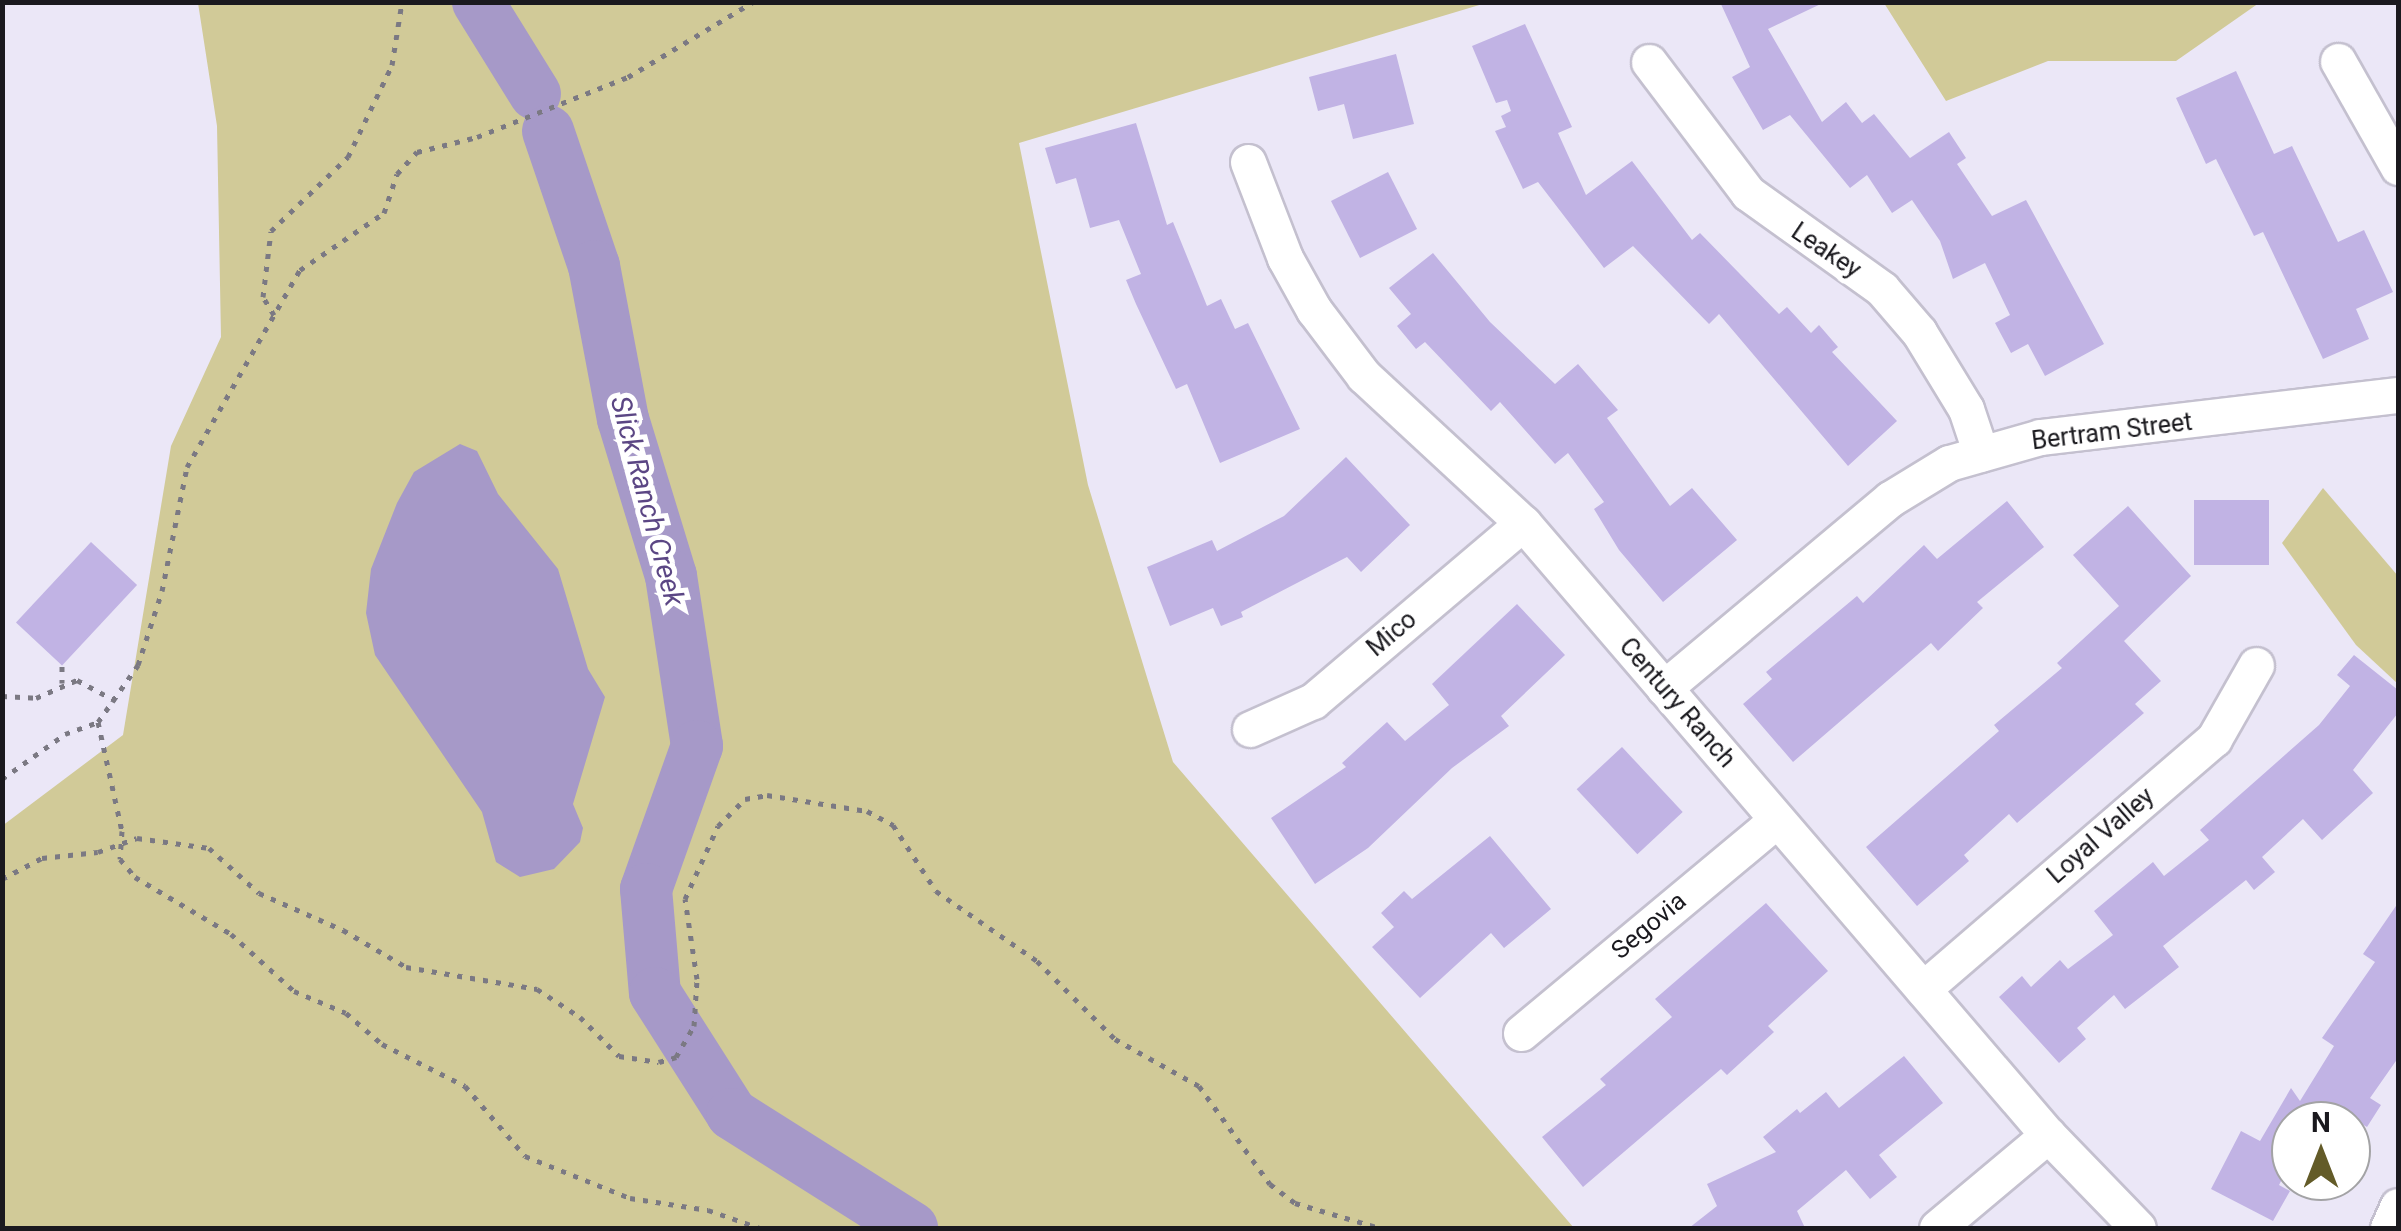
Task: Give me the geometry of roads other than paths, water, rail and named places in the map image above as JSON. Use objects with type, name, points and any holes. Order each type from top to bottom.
[{"type":"street","name":"Leakey","points":[[1648,62],[1748,193],[1882,289],[1907,318],[1966,408],[1981,454]]},
{"type":"street","points":[[2338,62],[2398,167]]},
{"type":"street","name":"Century Ranch","points":[[1248,162],[1285,258],[1344,350],[1523,523],[2048,1135],[2138,1228]]},
{"type":"street","name":"Bertram Street","points":[[1664,688],[1890,500],[1949,464],[2040,437],[2398,395]]},
{"type":"street","name":"Mico","points":[[1250,729],[1313,701],[1523,523]]},
{"type":"street","name":"Loyal Valley","points":[[1923,990],[2214,739],[2256,665]]},
{"type":"street","name":"Segovia","points":[[1521,1033],[1778,820]]},
{"type":"street","points":[[1937,1228],[2048,1135]]},
{"type":"street","points":[[2388,1228],[2398,1206]]},
{"type":"waterway","name":"Slick Ranch Creek","points":[[478,2],[535,94]]},
{"type":"waterway","name":"Slick Ranch Creek","points":[[548,131],[594,266],[623,419],[671,576],[697,746],[646,889],[655,993],[732,1114],[912,1228]]}]
